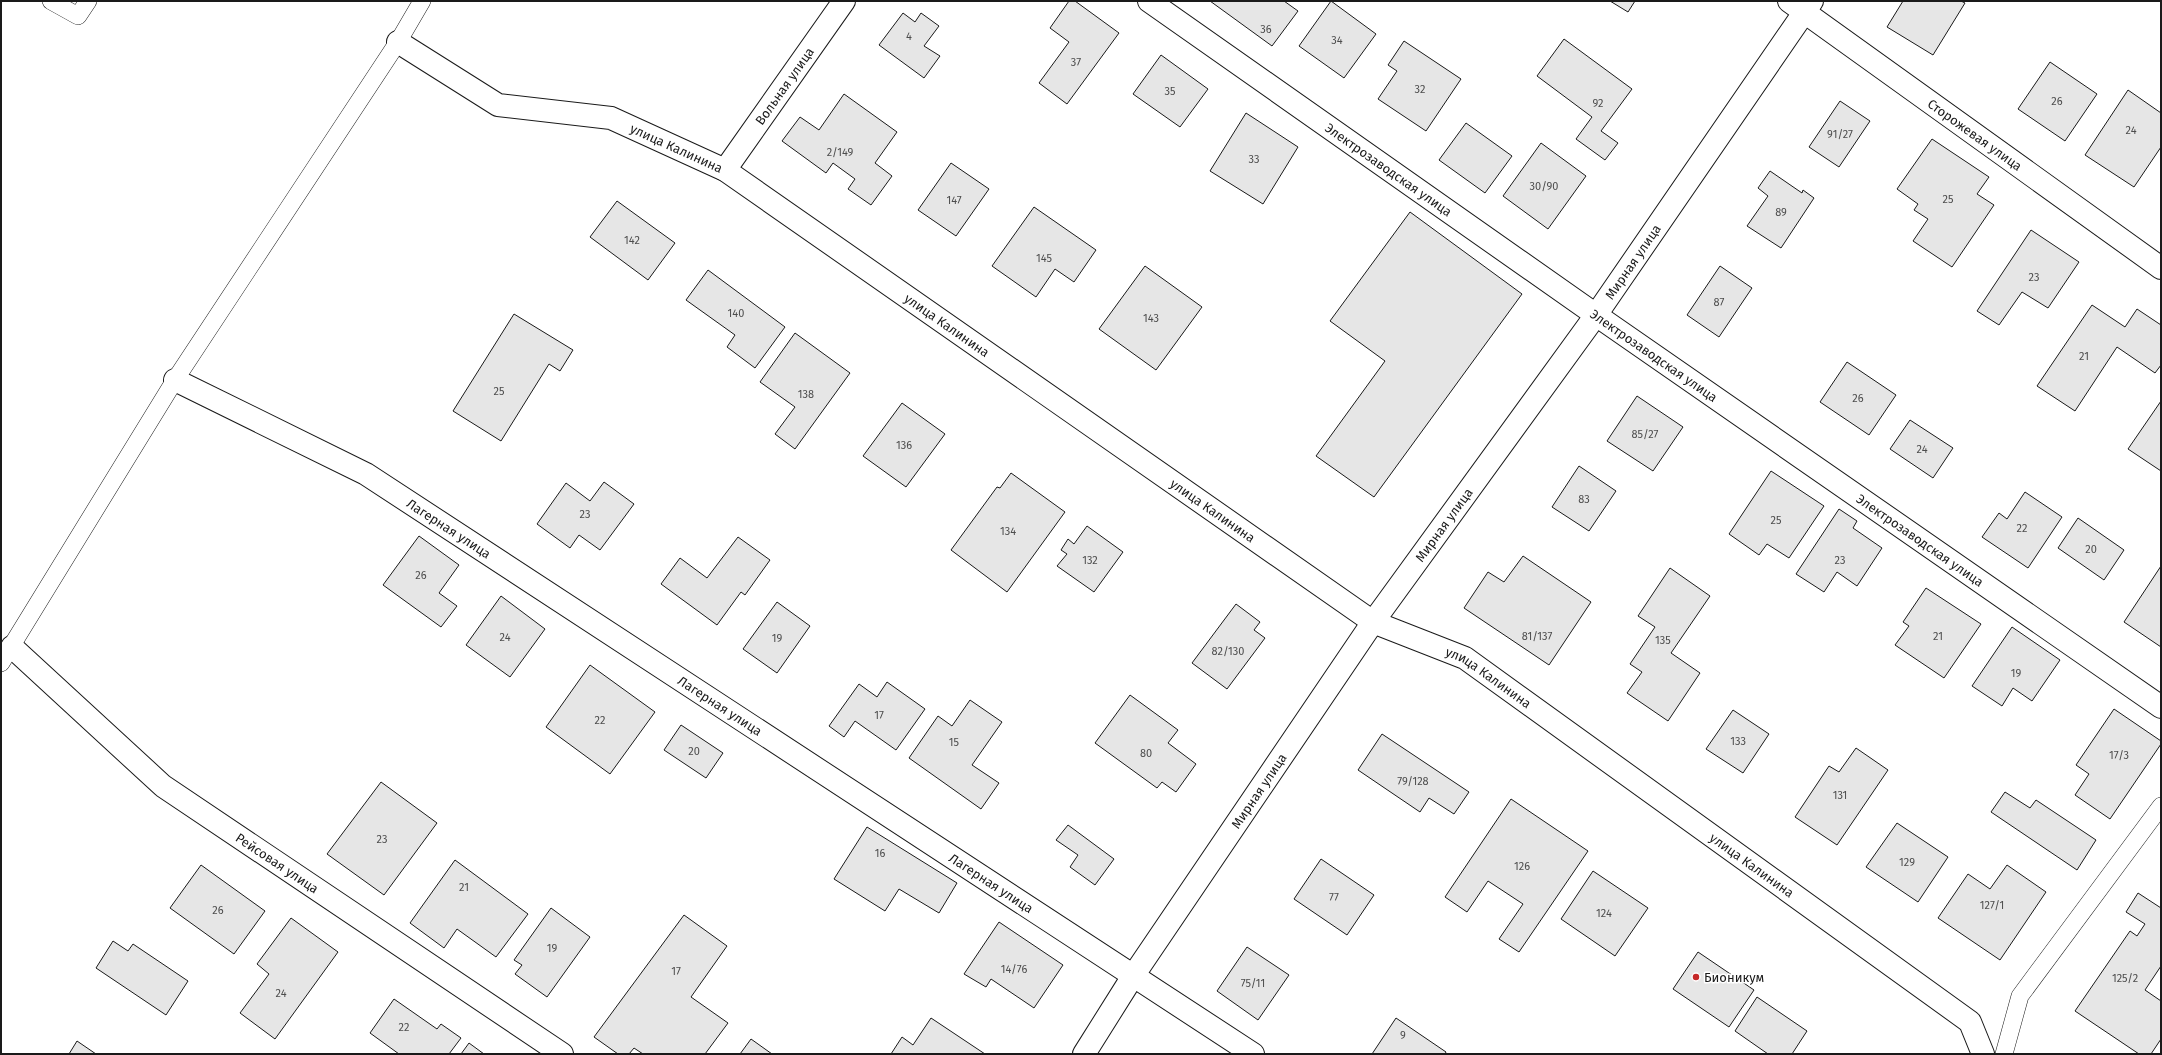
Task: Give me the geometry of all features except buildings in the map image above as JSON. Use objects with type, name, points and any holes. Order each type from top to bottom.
[{"type":"street","name":"Вольная улица","points":[[725,170],[844,1]]},
{"type":"street","name":"Электрозаводская улица","points":[[1149,1],[1596,315],[2161,707]]},
{"type":"street","name":"Мирная улица","points":[[1084,1054],[1133,976],[1373,622],[1596,315],[1802,4]]},
{"type":"street","name":"Сторожевая улица","points":[[1802,4],[2161,268]]},
{"type":"street","name":"улица Калинина","points":[[398,42],[498,105],[611,118],[725,170],[1373,622],[1465,658],[1970,1022],[1983,1054]]},
{"type":"street","name":"Лагерная улица","points":[[175,380],[366,474],[1253,1054]]},
{"type":"street","name":"Рейсовая улица","points":[[6,655],[163,786],[562,1054]]},
{"type":"lane","points":[[51,1],[78,16],[88,1]]},
{"type":"lane","points":[[6,655],[175,380],[398,42],[422,1]]},
{"type":"lane","points":[[2004,1054],[2020,996],[2161,806]]},
{"type":"place","name":"Бионикум","points":[[1696,977]]}]
